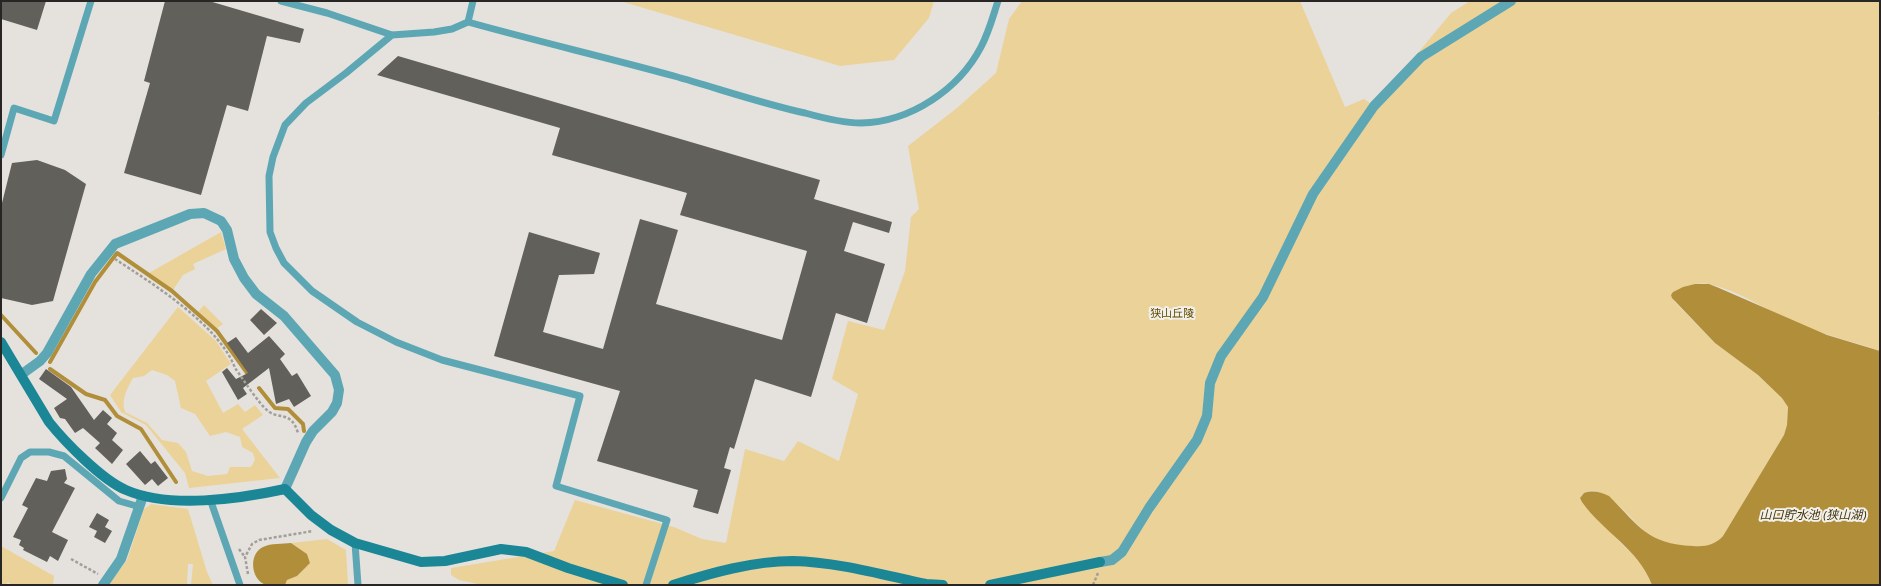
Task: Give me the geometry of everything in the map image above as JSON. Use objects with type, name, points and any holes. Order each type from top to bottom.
[{"type":"street","points":[[990,585],[1112,560],[1122,552],[1149,508],[1197,440],[1207,416],[1210,383],[1221,356],[1263,297],[1314,194],[1374,106],[1421,57],[1510,1]]},
{"type":"street","points":[[22,374],[40,361],[47,353],[91,274],[115,244],[190,214],[204,213],[221,221],[227,230],[234,259],[244,278],[256,294],[284,316],[335,375],[339,390],[337,403],[332,412],[313,431],[306,442],[285,489]]},
{"type":"street","points":[[1,342],[22,374],[49,422],[57,432],[106,479],[125,490],[143,496],[175,500],[210,499],[285,489]]},
{"type":"street","points":[[285,489],[311,515],[355,542],[421,562],[445,561],[501,549],[526,552],[568,568],[623,585]]},
{"type":"street","points":[[105,583],[121,559],[143,496]]},
{"type":"street","points":[[673,585],[727,570],[767,563],[793,561],[822,564],[926,584],[943,585]]},
{"type":"lane","points":[[1,155],[14,108],[54,121],[91,1]]},
{"type":"lane","points":[[281,1],[327,13],[392,35],[452,29],[468,22],[674,76],[784,108],[844,122],[863,123],[903,114],[920,107],[942,94],[960,76],[981,46],[998,1]]},
{"type":"lane","points":[[468,22],[473,1]]},
{"type":"lane","points":[[392,35],[346,73],[306,103],[285,125],[273,157],[269,176],[270,232],[276,248],[284,263],[312,291],[357,322],[396,342],[442,360],[580,396],[556,486],[667,520],[646,585]]},
{"type":"lane","points":[[1,498],[21,458],[30,452],[49,452],[64,456],[120,501],[140,507]]},
{"type":"lane","points":[[210,499],[240,585]]},
{"type":"lane","points":[[355,542],[358,585]]},
{"type":"path","points":[[115,259],[160,288],[199,321],[215,337],[268,412],[286,416],[296,426],[299,437],[306,442]]},
{"type":"path","points":[[250,579],[245,557],[252,544],[258,540],[330,528]]},
{"type":"path","points":[[71,559],[94,570],[105,583]]},
{"type":"green space","points":[[620,1],[934,1],[929,18],[894,60],[840,66]]},
{"type":"green space","name":"狭山丘陵","points":[[1022,1],[1300,1],[1345,107],[1364,99],[1374,106],[1451,13],[1470,1],[1880,1],[1880,106],[1878,114],[1880,116],[1880,351],[1806,327],[1784,318],[1742,296],[1719,287],[1708,284],[1699,284],[1690,285],[1673,292],[1674,301],[1715,343],[1758,375],[1783,398],[1788,406],[1787,425],[1784,435],[1723,536],[1713,544],[1683,546],[1660,542],[1649,535],[1610,498],[1600,492],[1590,491],[1582,495],[1580,498],[1585,506],[1642,563],[1652,585],[482,585],[459,580],[451,575],[451,568],[554,551],[575,500],[674,527],[702,539],[726,543],[745,449],[784,461],[798,441],[839,461],[858,394],[832,379],[848,321],[884,330],[905,271],[911,217],[919,209],[908,146],[957,108],[996,73],[1009,19]]},
{"type":"green space","points":[[221,232],[226,249],[193,264],[195,269],[183,275],[173,290],[149,273]]},
{"type":"green space","points":[[204,305],[223,324],[216,329],[198,312]]},
{"type":"green space","points":[[178,307],[216,341],[231,364],[206,381],[223,413],[238,404],[245,412],[255,405],[263,415],[242,429],[280,478],[189,488],[185,473],[146,425],[121,412],[110,395]],"holes":[[[152,370],[167,375],[175,381],[181,408],[195,414],[210,436],[226,432],[240,437],[242,447],[253,453],[255,460],[251,467],[230,467],[227,474],[208,476],[192,471],[186,452],[178,443],[162,440],[147,423],[125,412],[124,398],[133,378],[144,376]]]},
{"type":"green space","points":[[151,504],[188,509],[207,572],[213,585],[191,585],[193,564],[188,564],[187,585],[110,585],[111,581],[127,560],[144,509]]},
{"type":"green space","points":[[327,539],[346,550],[348,585],[285,585],[287,580],[297,576],[310,563],[307,554],[291,543]]},
{"type":"green space","points":[[1,546],[54,576],[53,585],[12,585],[8,582],[6,585],[1,585]]},
{"type":"water","name":"山口貯水池 (狭山湖)","points":[[1695,284],[1709,284],[1827,335],[1880,351],[1880,585],[1652,585],[1646,572],[1630,551],[1600,523],[1582,502],[1580,498],[1584,493],[1603,493],[1609,496],[1645,532],[1654,537],[1677,545],[1710,545],[1717,542],[1723,536],[1784,435],[1787,425],[1788,407],[1782,398],[1758,375],[1715,343],[1672,298],[1671,295],[1673,292],[1683,287]]},
{"type":"water","points":[[291,543],[307,554],[310,563],[297,576],[287,580],[285,585],[266,585],[261,582],[257,578],[253,567],[253,561],[258,550],[270,545]]},
{"type":"building","points":[[1,1],[46,1],[37,30],[1,19]]},
{"type":"building","points":[[165,1],[209,1],[304,29],[300,43],[267,36],[248,111],[227,105],[201,195],[124,173],[150,83],[144,81]]},
{"type":"building","points":[[398,56],[820,180],[814,199],[892,222],[889,233],[853,222],[844,251],[885,264],[867,323],[836,313],[811,397],[755,379],[734,449],[730,447],[724,468],[731,470],[718,514],[693,507],[698,490],[597,461],[620,391],[494,356],[529,232],[600,253],[594,274],[559,275],[543,332],[603,349],[640,219],[678,230],[656,304],[782,340],[807,251],[680,215],[687,193],[552,155],[560,128],[377,75]]},
{"type":"building","points":[[37,160],[65,170],[86,184],[53,301],[32,305],[1,298],[1,207],[12,163]]},
{"type":"building","points":[[261,309],[277,323],[264,335],[250,320]]},
{"type":"building","points":[[269,336],[285,354],[280,359],[292,376],[297,373],[311,396],[294,407],[289,399],[276,404],[269,368],[243,388],[247,394],[238,400],[222,372],[227,368],[236,379],[248,373],[227,343],[236,337],[248,353]]},
{"type":"building","points":[[46,369],[71,387],[94,420],[103,410],[112,418],[107,424],[117,433],[112,440],[123,450],[112,464],[95,448],[100,443],[83,428],[75,433],[65,419],[60,418],[54,408],[67,399],[39,379]]},
{"type":"building","points":[[140,451],[151,464],[155,461],[168,478],[158,486],[152,479],[145,485],[126,464]]},
{"type":"building","points":[[65,469],[67,479],[64,483],[75,488],[52,532],[68,540],[58,561],[50,556],[47,562],[23,550],[24,548],[19,545],[21,540],[13,537],[28,508],[22,505],[36,478],[47,481],[51,471]]},
{"type":"building","points":[[97,513],[109,520],[105,527],[112,531],[105,543],[94,537],[97,531],[89,527]]},
{"type":"waterway","points":[[50,362],[95,282],[117,253],[172,291],[217,331],[250,377]]},
{"type":"waterway","points":[[1,315],[36,353]]},
{"type":"waterway","points":[[50,369],[86,394],[105,400],[117,416],[141,429],[176,482]]},
{"type":"waterway","points":[[259,388],[275,408],[288,409],[303,424],[304,431]]}]
